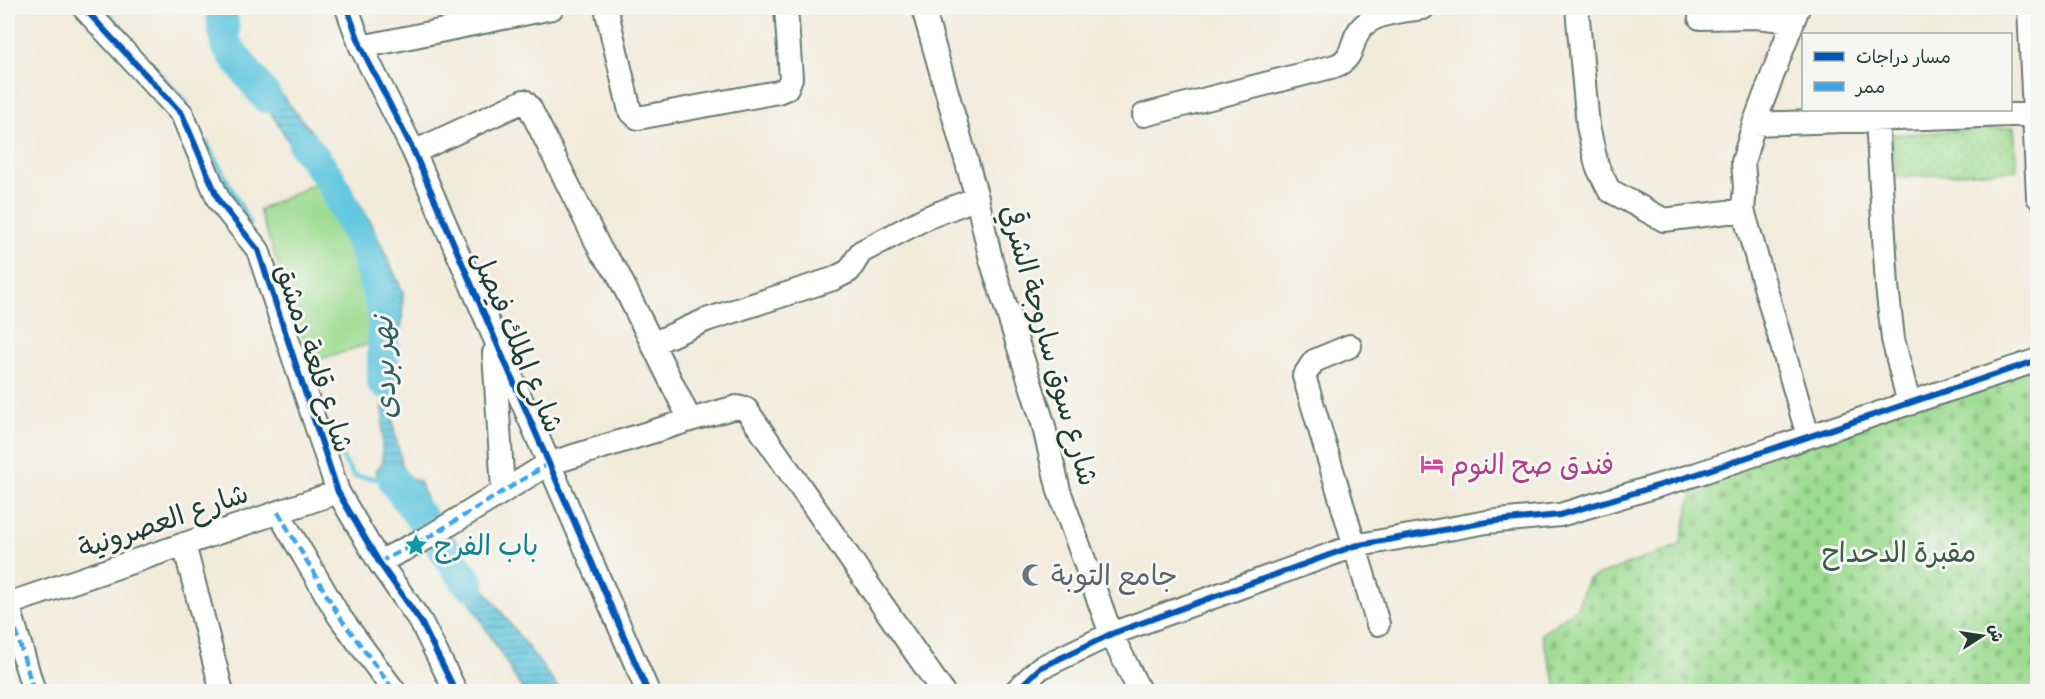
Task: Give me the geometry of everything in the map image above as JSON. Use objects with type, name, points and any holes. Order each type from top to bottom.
[{"type":"street","name":"شارع قلعة دمشق","points":[[84,8],[182,114],[219,201],[258,250],[338,492],[379,562],[421,622],[456,692]]},
{"type":"street","name":"شارع الملك فيصل","points":[[347,8],[361,47],[414,152],[648,692]]},
{"type":"street","points":[[361,47],[552,8]]},
{"type":"street","points":[[606,8],[630,111],[638,118],[778,92],[787,88],[791,78],[786,8]]},
{"type":"street","name":"شارع سوق ساروجة الشرقي","points":[[923,8],[977,198],[991,260],[1043,423],[1059,491],[1111,634],[1140,692]]},
{"type":"street","points":[[1144,115],[1335,66],[1350,57],[1358,32],[1370,21],[1423,8]]},
{"type":"street","points":[[1577,8],[1588,126],[1597,166],[1609,190],[1664,220],[1743,210]]},
{"type":"street","points":[[2029,8],[2037,197]]},
{"type":"street","points":[[1700,18],[1795,14],[1754,124],[1743,162],[1745,187],[1743,210],[1808,436]]},
{"type":"street","points":[[414,152],[524,101],[530,108],[601,251],[617,272],[690,420]]},
{"type":"street","points":[[1754,124],[2035,114]]},
{"type":"street","points":[[1877,119],[1887,286],[1893,339],[1909,404]]},
{"type":"street","points":[[652,344],[706,320],[833,279],[849,271],[861,252],[926,218],[977,198]]},
{"type":"street","points":[[493,335],[503,489]]},
{"type":"street","points":[[1350,346],[1314,361],[1304,376],[1378,624]]},
{"type":"street","points":[[1015,692],[1040,668],[1111,634],[1354,546],[1487,522],[1560,515],[1697,474],[2037,360]]},
{"type":"street","points":[[379,562],[429,537],[503,489],[548,465],[690,420],[736,408],[746,410],[944,692]]},
{"type":"street","name":"شارع العصرونية","points":[[8,604],[338,492]]},
{"type":"street","points":[[278,512],[339,616],[395,692]]},
{"type":"street","points":[[184,544],[222,692]]},
{"type":"street","points":[[8,604],[34,692]]},
{"type":"green space","points":[[2014,127],[2017,170],[1895,178],[1892,135]]},
{"type":"green space","points":[[318,182],[341,214],[376,309],[372,343],[312,362],[259,210]]},
{"type":"green space","name":"مقبرة الدحداح","points":[[2037,360],[2037,691],[1558,691],[1541,634],[1577,608],[1588,579],[1680,545],[1697,474]]},
{"type":"water","points":[[252,59],[330,154],[370,221],[403,292],[402,322],[392,365],[391,393],[394,431],[405,476],[419,481],[428,503],[419,516],[404,516],[375,471],[382,464],[383,400],[376,358],[383,338],[383,310],[363,245],[330,179],[294,150],[239,62]]},
{"type":"water","points":[[454,543],[560,691],[523,691],[456,578],[446,571],[433,556]]},
{"type":"waterway","points":[[105,8],[141,54]]},
{"type":"waterway","name":"نهر بردى","points":[[221,8],[224,32]]},
{"type":"waterway","name":"نهر بردى","points":[[226,45],[266,97]]},
{"type":"waterway","points":[[157,71],[187,104]]},
{"type":"waterway","points":[[206,142],[250,224]]},
{"type":"waterway","name":"نهر بردى","points":[[304,145],[330,179],[363,245],[383,310],[383,382]]},
{"type":"waterway","points":[[331,439],[354,476],[380,479]]},
{"type":"waterway","name":"نهر بردى","points":[[394,481],[469,584]]},
{"type":"marked path","points":[[379,562],[429,537],[548,464]]},
{"type":"marked path","points":[[278,512],[339,616],[395,692]]},
{"type":"marked path","points":[[8,604],[34,692]]},
{"type":"cycle path","points":[[84,8],[182,114],[219,201],[258,250],[338,492],[379,562],[421,622],[456,692]]},
{"type":"cycle path","points":[[347,8],[361,47],[414,152],[648,692]]},
{"type":"cycle path","points":[[1015,692],[1040,668],[1111,634],[1354,546],[1487,522],[1560,515],[1697,474],[2038,360]]},
{"type":"place","name":"فندق صح النوم","points":[[1432,464]]},
{"type":"place","name":"باب الفرج","points":[[416,545]]},
{"type":"place","name":"جامع التوبة","points":[[1033,575]]}]
